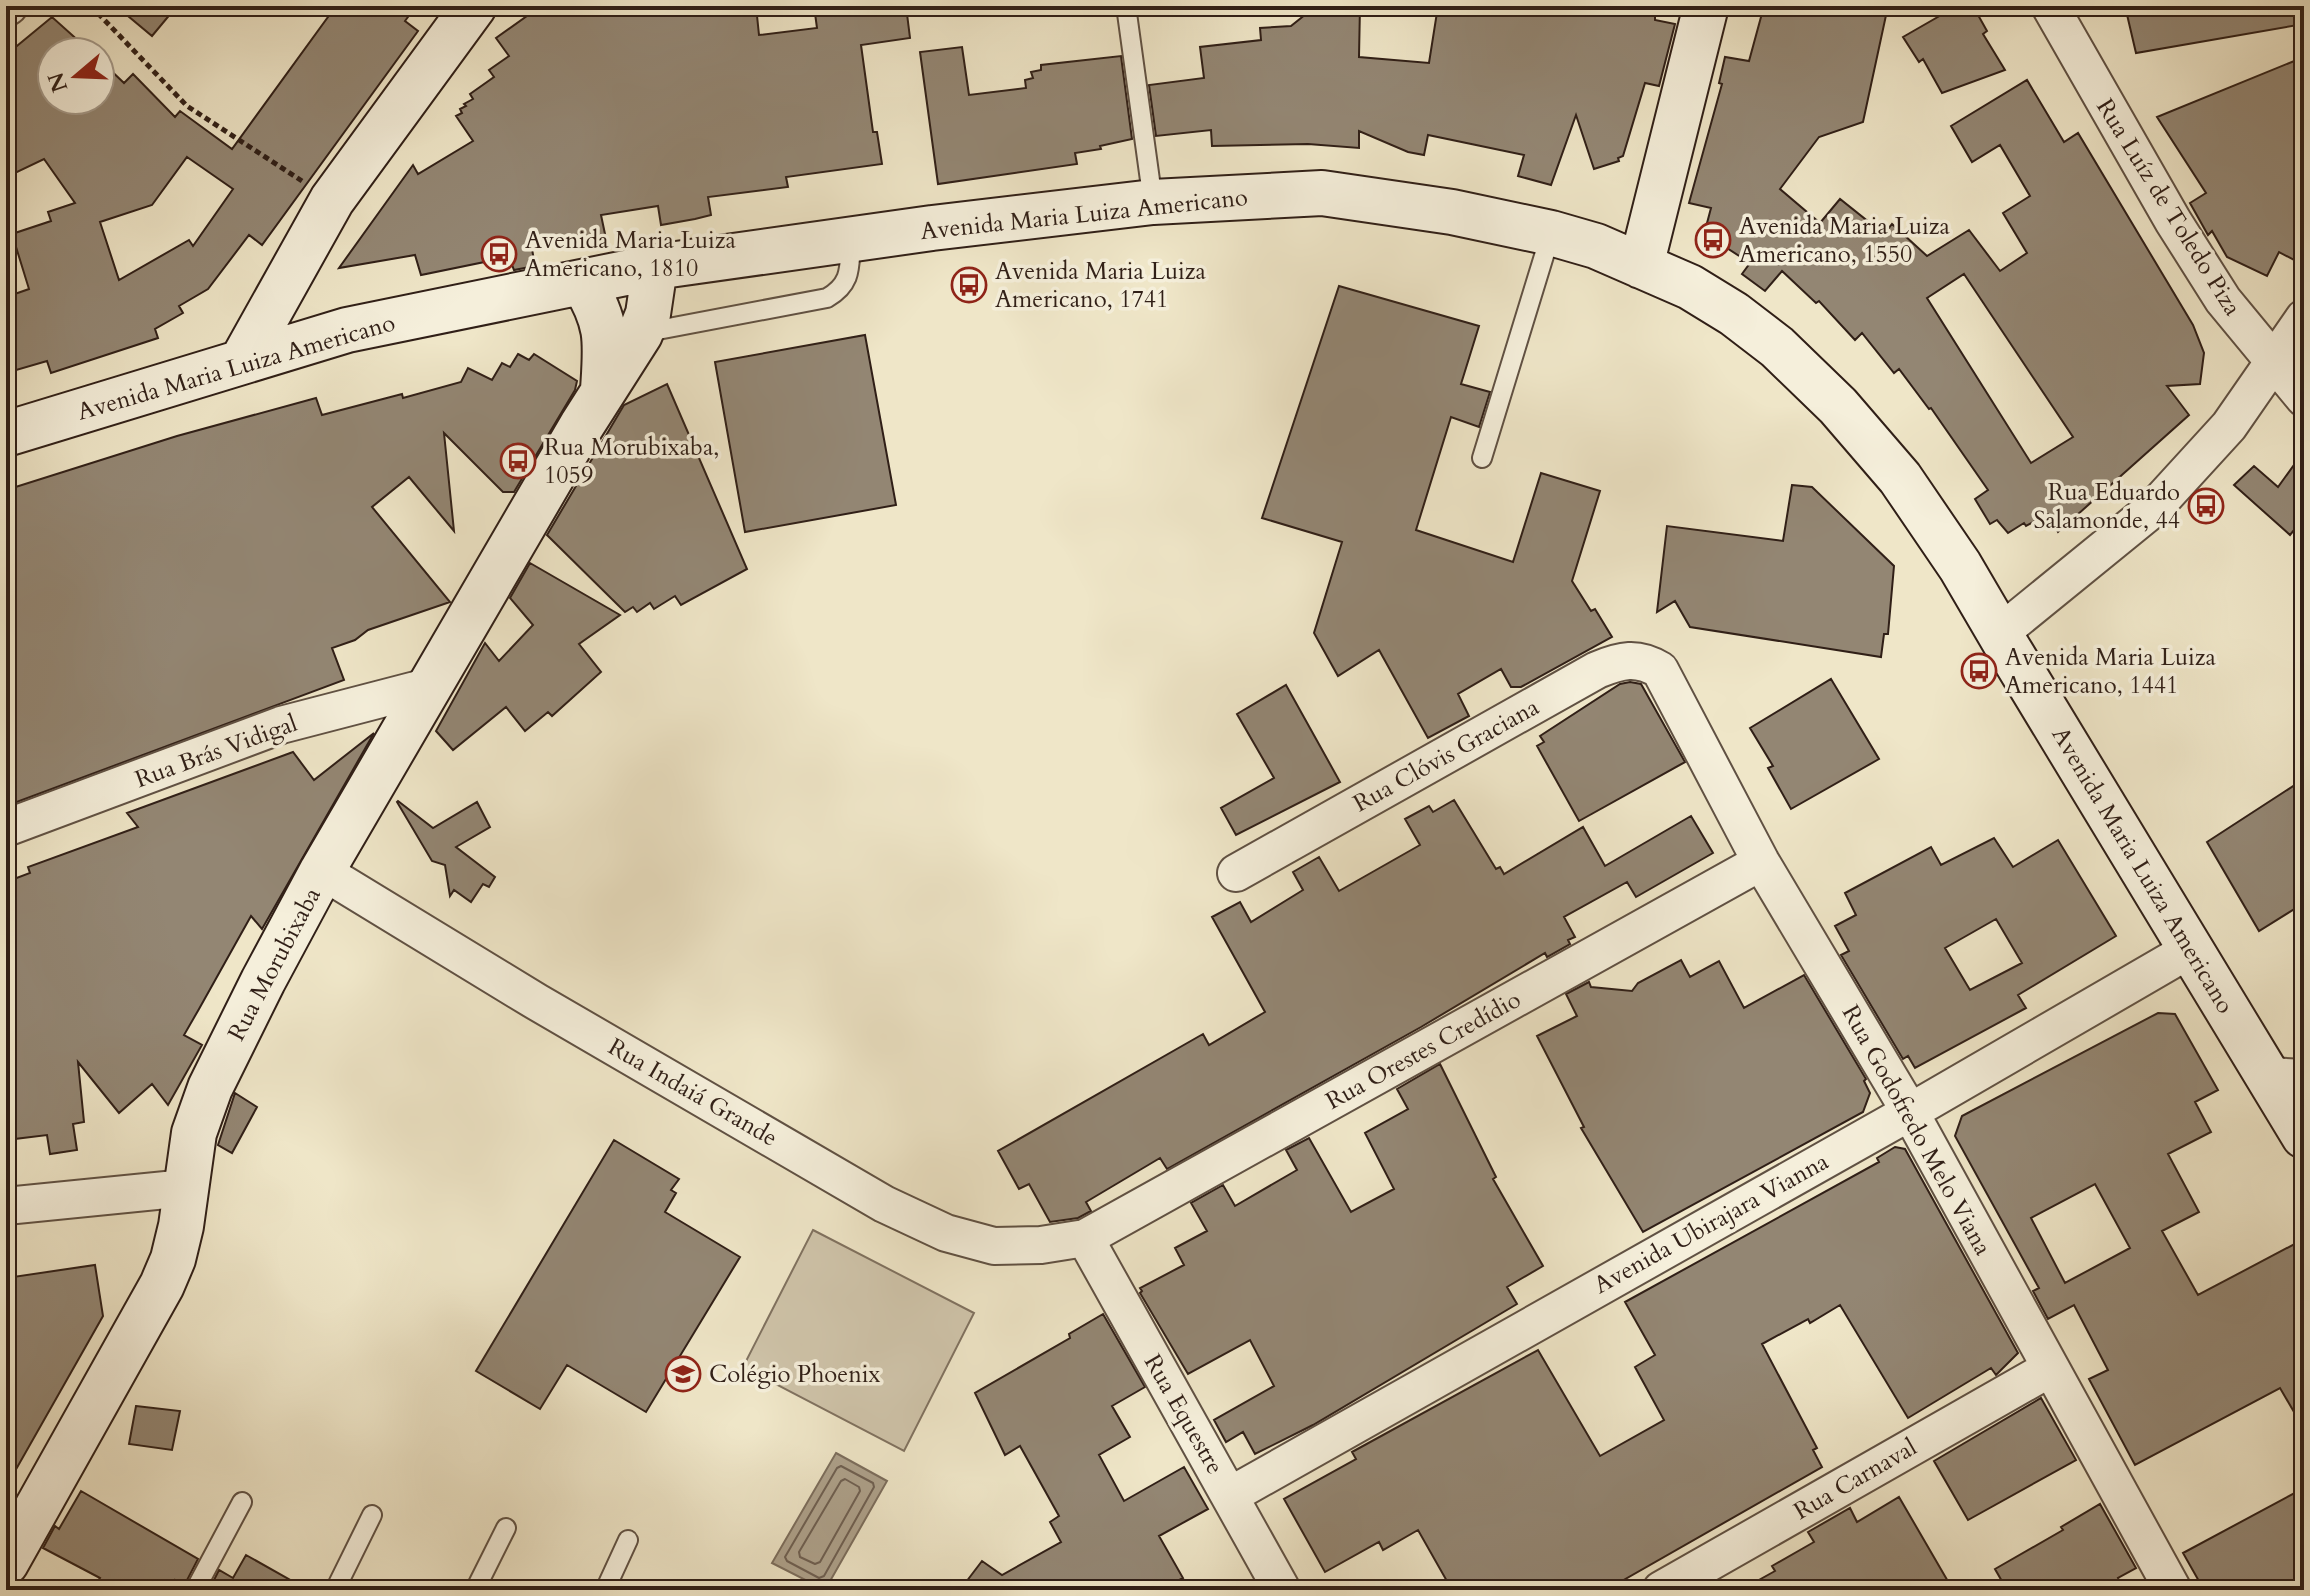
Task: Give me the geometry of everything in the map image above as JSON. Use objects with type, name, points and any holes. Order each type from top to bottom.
[{"type":"main road","points":[[242,361],[332,200],[474,6]]},
{"type":"main road","points":[[1641,266],[1706,6]]},
{"type":"main road","name":"Avenida Maria Luiza Americano","points":[[6,434],[360,327],[655,267],[1153,202],[1322,193],[1452,212],[1596,246],[1690,287],[1734,314],[1777,347],[1838,406],[1900,478],[1933,524],[2191,949],[2286,1077],[2304,1136]]},
{"type":"main road","name":"Rua Morubixaba","points":[[6,1563],[16,1521],[162,1285],[178,1237],[194,1133],[210,1088],[263,981],[322,871],[603,390],[640,334],[648,314],[655,267]]},
{"type":"main road","points":[[290,276],[290,309],[304,342]]},
{"type":"main road","name":"Rua Morubixaba","points":[[583,282],[604,322],[603,390]]},
{"type":"street","name":"Rua Luíz de Toledo Piza","points":[[2050,6],[2173,221],[2223,300],[2304,398]]},
{"type":"street","points":[[1999,634],[2155,507],[2229,426],[2304,318]]},
{"type":"street","name":"Rua Clóvis Graciana","points":[[1236,873],[1597,670],[1617,661],[1632,659],[1647,662],[1660,670]]},
{"type":"street","name":"Rua Godofredo Melo Viana","points":[[1660,670],[1761,862],[1910,1112],[2173,1590]]},
{"type":"street","name":"Rua Brás Vidigal","points":[[6,828],[281,725],[431,686]]},
{"type":"street","name":"Rua Orestes Credídio","points":[[1085,1238],[1761,862]]},
{"type":"street","name":"Rua Indaiá Grande","points":[[322,871],[537,1002],[884,1204],[946,1233],[994,1246],[1041,1245],[1085,1238]]},
{"type":"street","name":"Avenida Ubirajara Vianna","points":[[1231,1495],[1910,1112],[2191,949]]},
{"type":"street","points":[[6,1206],[186,1188]]},
{"type":"street","name":"Rua Equestre","points":[[1085,1238],[1282,1590]]},
{"type":"street","name":"Rua Carnaval","points":[[1661,1590],[2049,1369]]},
{"type":"lane","points":[[1126,6],[1153,202]]},
{"type":"lane","points":[[1482,458],[1551,233]]},
{"type":"lane","points":[[640,334],[827,298],[839,291],[847,281],[851,240]]},
{"type":"lane","points":[[195,1590],[242,1502]]},
{"type":"lane","points":[[335,1590],[372,1515]]},
{"type":"lane","points":[[475,1590],[506,1528]]},
{"type":"lane","points":[[605,1590],[628,1540]]},
{"type":"path","points":[[91,6],[187,106],[332,200]]},
{"type":"shaded area","points":[[813,1230],[974,1313],[904,1451],[743,1367]]},
{"type":"water","points":[[836,1453],[887,1481],[825,1590],[772,1563]]},
{"type":"building","points":[[116,6],[177,6],[152,36]]},
{"type":"building","points":[[336,6],[416,6],[405,21],[418,31],[262,245],[249,235],[208,289],[179,306],[183,313],[155,329],[158,338],[51,373],[47,361],[6,373],[6,297],[29,289],[12,234],[51,221],[48,212],[75,203],[44,159],[15,173],[6,154],[6,55],[52,17],[73,36],[36,36],[36,116],[116,116],[116,75],[124,83],[133,74],[175,117],[180,111],[232,149]],"holes":[[[187,157],[233,189],[193,246],[189,240],[119,280],[100,222],[152,205]]]},
{"type":"building","points":[[541,6],[756,6],[759,35],[817,28],[814,6],[906,6],[910,38],[861,45],[873,132],[877,132],[882,164],[786,177],[788,187],[708,197],[711,215],[695,219],[661,225],[658,206],[601,215],[605,234],[532,249],[535,266],[514,270],[509,257],[421,275],[415,255],[339,268],[413,165],[418,174],[473,141],[456,116],[462,113],[460,109],[466,106],[464,104],[473,99],[470,94],[494,77],[489,70],[509,56],[496,38]]},
{"type":"building","points":[[1316,6],[1360,6],[1359,57],[1429,63],[1438,6],[1614,6],[1655,15],[1655,20],[1675,24],[1659,86],[1645,83],[1623,156],[1618,158],[1619,161],[1594,169],[1576,115],[1551,185],[1518,176],[1524,155],[1428,135],[1424,155],[1408,152],[1359,131],[1359,148],[1308,144],[1212,146],[1211,130],[1156,136],[1149,85],[1204,78],[1200,47],[1261,40],[1260,28],[1291,26]]},
{"type":"building","points":[[1764,6],[1888,6],[1863,122],[1819,137],[1780,189],[1820,223],[1840,199],[1884,234],[1892,224],[1927,256],[1969,230],[2000,271],[2027,253],[2003,213],[2030,196],[2000,145],[1972,162],[1951,126],[2027,80],[2064,142],[2078,133],[2193,325],[2204,353],[2200,384],[2167,386],[2189,415],[2058,532],[2048,514],[2008,533],[1997,520],[1990,524],[1975,499],[1988,490],[1931,408],[1899,369],[1894,373],[1862,333],[1855,340],[1819,301],[1816,303],[1782,271],[1765,291],[1742,274],[1750,263],[1710,237],[1706,227],[1711,208],[1689,203],[1722,84],[1719,83],[1725,57],[1749,61]],"holes":[[[1964,274],[2073,437],[2031,463],[1927,298]]]},
{"type":"building","points":[[1957,6],[1973,6],[1987,31],[1983,34],[2005,70],[1942,93],[1923,59],[1919,62],[1903,37]]},
{"type":"building","points":[[2125,6],[2304,6],[2304,24],[2136,53]]},
{"type":"building","points":[[962,47],[969,95],[1026,88],[1025,80],[1033,78],[1031,72],[1041,70],[1041,65],[1121,56],[1132,139],[1075,153],[1077,164],[938,184],[920,52]]},
{"type":"building","points":[[2304,57],[2304,240],[2294,260],[2279,252],[2267,276],[2227,257],[2212,231],[2208,235],[2190,203],[2206,193],[2157,117]]},
{"type":"building","points":[[1339,286],[1479,326],[1461,384],[1490,392],[1479,427],[1451,417],[1416,530],[1513,562],[1541,473],[1600,491],[1572,581],[1591,611],[1595,609],[1612,637],[1521,687],[1511,687],[1501,669],[1458,694],[1469,716],[1428,738],[1379,650],[1338,676],[1314,633],[1342,542],[1262,518]]},
{"type":"building","points":[[865,335],[896,505],[745,532],[715,362]]},
{"type":"building","points":[[518,354],[529,360],[534,354],[577,381],[575,390],[514,492],[503,492],[444,433],[454,531],[409,477],[372,507],[450,602],[368,630],[355,640],[332,648],[344,680],[6,806],[6,705],[12,703],[6,684],[6,490],[177,436],[316,398],[322,415],[461,382],[468,368],[492,380],[502,363],[510,367]]},
{"type":"building","points":[[667,384],[747,569],[681,605],[675,596],[654,609],[650,603],[637,612],[633,607],[625,612],[547,535],[624,405]]},
{"type":"building","points":[[2304,451],[2304,518],[2290,535],[2234,485],[2254,466],[2278,487]]},
{"type":"building","points":[[1792,485],[1812,487],[1894,566],[1888,634],[1884,634],[1881,657],[1690,627],[1675,601],[1657,612],[1667,526],[1783,541]]},
{"type":"building","points":[[530,563],[620,615],[579,644],[601,672],[552,716],[548,712],[525,731],[506,707],[453,750],[436,731],[485,643],[499,661],[533,625],[510,598]]},
{"type":"building","points":[[1831,679],[1879,759],[1791,809],[1768,768],[1773,766],[1750,728]]},
{"type":"building","points":[[1620,684],[1641,684],[1685,762],[1579,821],[1537,746],[1544,742],[1540,736]]},
{"type":"building","points":[[1286,685],[1340,782],[1236,835],[1221,808],[1274,778],[1237,714]]},
{"type":"building","points":[[374,733],[262,929],[251,916],[184,1035],[202,1045],[168,1105],[152,1084],[119,1113],[78,1062],[84,1122],[73,1124],[77,1150],[50,1154],[47,1135],[6,1140],[6,882],[30,873],[28,867],[138,827],[127,813],[293,752],[314,780]]},
{"type":"building","points":[[2304,779],[2304,903],[2259,931],[2207,842]]},
{"type":"building","points":[[1454,800],[1496,869],[1500,867],[1504,874],[1583,827],[1605,866],[1691,816],[1713,853],[1636,897],[1627,882],[1564,917],[1575,937],[1568,940],[1570,944],[1547,957],[1545,953],[1421,1027],[1167,1169],[1160,1158],[1086,1202],[1091,1211],[1078,1218],[1050,1222],[1029,1184],[1019,1189],[998,1151],[1203,1034],[1209,1045],[1265,1012],[1212,917],[1240,902],[1251,922],[1303,890],[1293,872],[1319,857],[1339,891],[1420,845],[1405,819],[1429,806],[1433,812]]},
{"type":"building","points":[[398,801],[433,828],[477,802],[490,827],[456,847],[495,877],[489,887],[483,884],[471,902],[454,890],[450,896],[445,865],[432,861]]},
{"type":"building","points":[[1994,838],[2013,867],[2058,840],[2116,936],[2018,995],[2026,1008],[1915,1068],[1908,1056],[1903,1059],[1841,955],[1849,951],[1835,926],[1856,915],[1845,893],[1931,847],[1941,865]],"holes":[[[1996,919],[2022,963],[1970,990],[1945,948]]]},
{"type":"building","points":[[1681,960],[1690,977],[1719,961],[1744,1008],[1804,975],[1866,1079],[1864,1081],[1870,1093],[1863,1112],[1643,1232],[1581,1128],[1584,1127],[1537,1036],[1577,1016],[1566,994],[1589,982],[1591,987],[1632,991],[1638,983]]},
{"type":"building","points":[[2158,1013],[2175,1014],[2218,1090],[2195,1102],[2211,1132],[2168,1154],[2199,1212],[2162,1231],[2198,1295],[2304,1239],[2304,1429],[2280,1388],[2135,1465],[2089,1379],[2108,1370],[2074,1305],[2048,1319],[2033,1291],[2039,1288],[1955,1136],[1962,1116]],"holes":[[[2095,1184],[2130,1248],[2065,1283],[2031,1218]]]},
{"type":"building","points":[[1440,1064],[1496,1177],[1493,1179],[1543,1266],[1507,1287],[1517,1304],[1313,1425],[1255,1454],[1243,1432],[1226,1442],[1214,1420],[1274,1386],[1250,1340],[1188,1374],[1140,1293],[1140,1288],[1184,1265],[1175,1248],[1207,1231],[1191,1203],[1223,1185],[1235,1206],[1297,1170],[1286,1150],[1309,1138],[1351,1212],[1394,1189],[1365,1133],[1408,1109],[1397,1089]]},
{"type":"building","points":[[235,1093],[257,1107],[232,1153],[218,1145]]},
{"type":"building","points":[[614,1140],[679,1179],[671,1190],[676,1193],[665,1212],[740,1257],[646,1412],[567,1365],[540,1409],[476,1371]]},
{"type":"building","points":[[1895,1147],[1905,1149],[2018,1353],[1996,1375],[1991,1368],[1908,1418],[1840,1305],[1810,1323],[1808,1319],[1762,1344],[1817,1448],[1813,1450],[1822,1467],[1606,1590],[1452,1590],[1418,1530],[1383,1550],[1379,1542],[1325,1572],[1284,1499],[1356,1459],[1352,1452],[1538,1350],[1600,1456],[1664,1420],[1635,1367],[1655,1355],[1625,1302],[1879,1162],[1877,1158]]},
{"type":"building","points":[[95,1265],[103,1316],[6,1487],[6,1278]]},
{"type":"building","points":[[1103,1314],[1145,1387],[1112,1406],[1130,1437],[1099,1455],[1124,1501],[1184,1467],[1208,1509],[1159,1536],[1183,1578],[1161,1590],[960,1590],[982,1561],[1002,1575],[1061,1542],[1050,1522],[1059,1516],[1020,1446],[1005,1455],[975,1393],[1070,1338],[1069,1334]]},
{"type":"building","points":[[2041,1398],[2076,1460],[1968,1520],[1934,1461]]},
{"type":"building","points":[[136,1406],[180,1411],[172,1450],[129,1444]]},
{"type":"building","points":[[2304,1488],[2304,1590],[2204,1590],[2183,1553]]},
{"type":"building","points":[[81,1491],[198,1559],[184,1586],[175,1580],[170,1590],[93,1590],[100,1578],[43,1548],[55,1526],[59,1529]]},
{"type":"building","points":[[1899,1497],[1953,1590],[1741,1590],[1775,1571],[1772,1566],[1814,1542],[1808,1532],[1850,1508],[1857,1522]]},
{"type":"building","points":[[2100,1504],[2136,1568],[2118,1578],[2124,1590],[2007,1590],[1995,1569],[2063,1530],[2061,1527]]},
{"type":"building","points":[[246,1555],[308,1590],[209,1590],[219,1570],[233,1578]]},
{"type":"place","name":"Avenida Maria Luiza Americano, 1550","points":[[1713,240]]},
{"type":"place","name":"Avenida Maria Luiza Americano, 1810","points":[[499,254]]},
{"type":"place","name":"Avenida Maria Luiza Americano, 1741","points":[[969,285]]},
{"type":"place","name":"Rua Morubixaba, 1059","points":[[518,461]]},
{"type":"place","name":"Rua Eduardo Salamonde, 44","points":[[2206,506]]},
{"type":"place","name":"Avenida Maria Luiza Americano, 1441","points":[[1979,671]]},
{"type":"place","name":"Colégio Phoenix","points":[[683,1374]]}]
